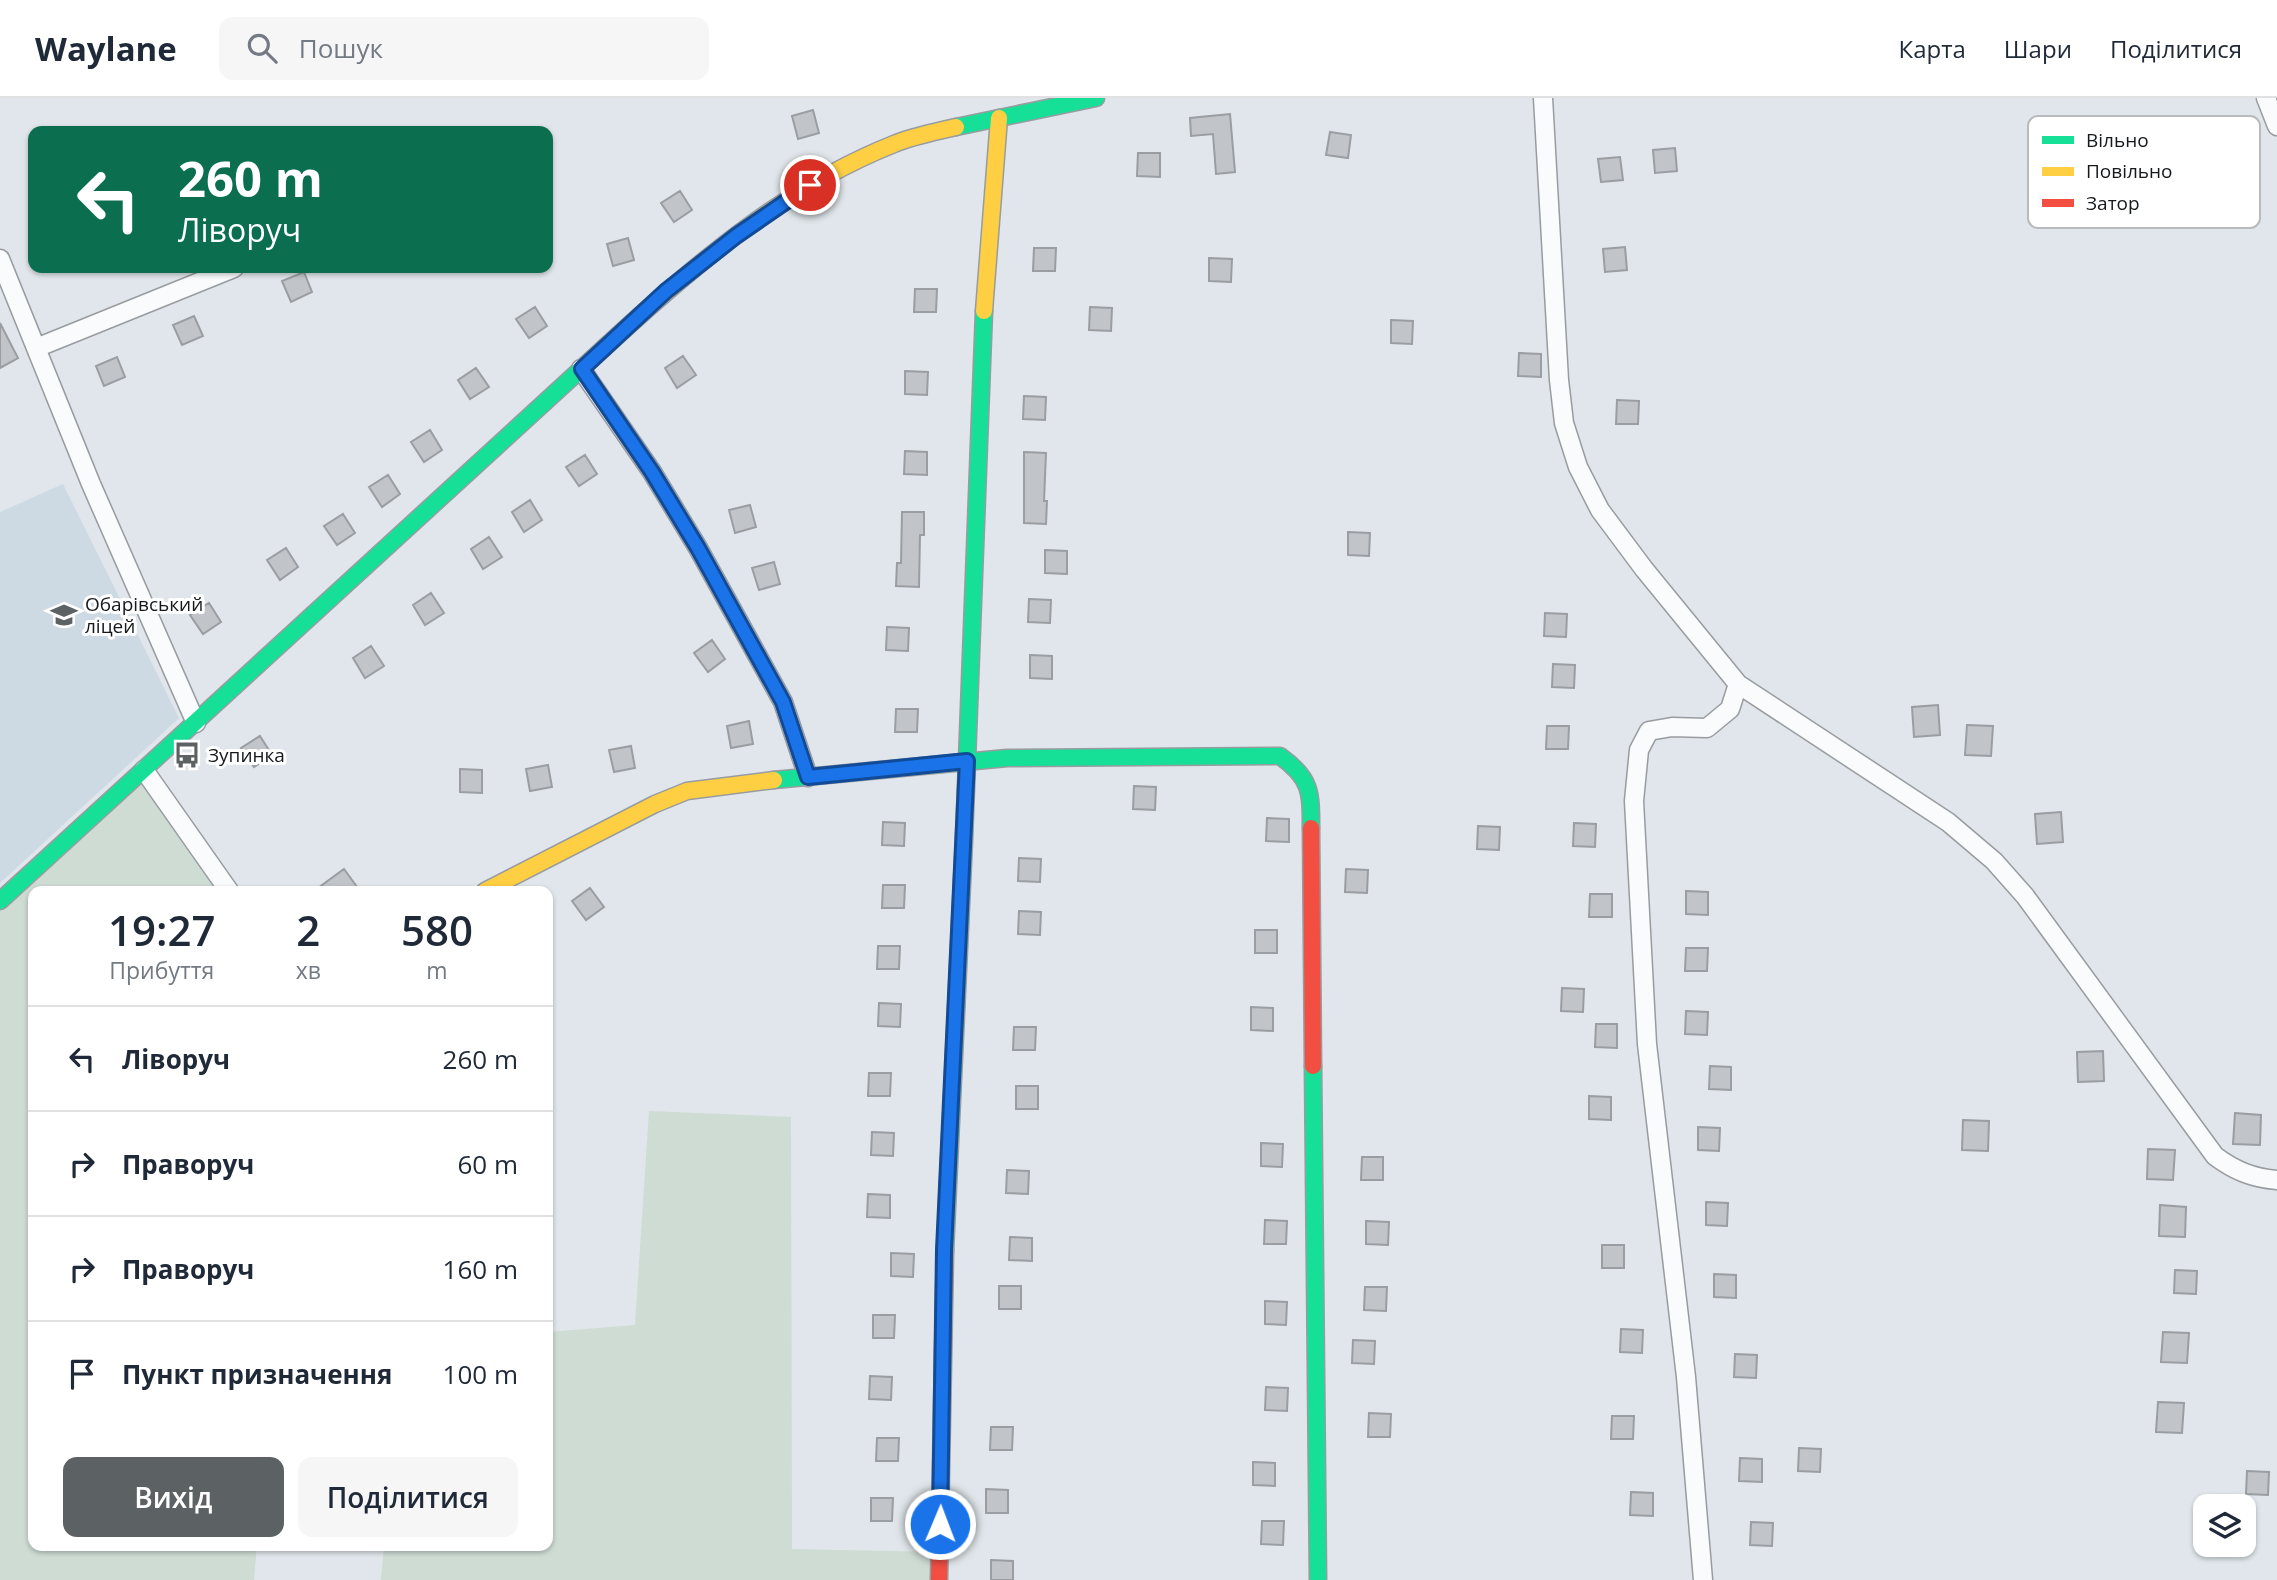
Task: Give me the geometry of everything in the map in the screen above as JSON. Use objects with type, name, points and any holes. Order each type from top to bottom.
[{"type":"street","points":[[0,901],[666,291],[736,236],[810,185],[895,143],[958,126],[1096,98]]},
{"type":"street","points":[[1544,98],[1559,380],[1564,423],[1578,467],[1600,510],[1644,569],[1738,684],[1948,822],[1994,861],[2025,896],[2215,1156],[2230,1167],[2254,1178],[2277,1180]]},
{"type":"street","points":[[2266,98],[2277,126]]},
{"type":"street","points":[[939,1580],[944,1250],[967,761],[985,286],[999,118]]},
{"type":"street","points":[[0,259],[91,484],[196,723]]},
{"type":"street","points":[[36,348],[222,273]]},
{"type":"street","points":[[582,369],[652,472],[698,548],[783,702],[808,777]]},
{"type":"street","points":[[1703,1580],[1686,1377],[1647,1044],[1634,802],[1639,750],[1648,731],[1672,727],[1707,728],[1731,709],[1738,684]]},
{"type":"street","points":[[495,886],[654,804],[687,791],[1007,758],[1280,757],[1297,768],[1311,793],[1318,1580]]},
{"type":"street","points":[[144,770],[225,886]]},
{"type":"shaded area","name":"Обарівський ліцей","points":[[63,484],[179,718],[0,883],[0,512]]},
{"type":"shaded area","points":[[144,770],[225,886],[28,886],[28,1551],[256,1551],[254,1580],[0,1580],[0,901]]},
{"type":"shaded area","points":[[649,1111],[791,1117],[792,1549],[940,1552],[939,1580],[381,1580],[383,1551],[553,1551],[553,1332],[635,1325]]},
{"type":"building","points":[[813,110],[819,133],[798,139],[792,116]]},
{"type":"building","points":[[1230,114],[1235,172],[1216,174],[1213,134],[1191,136],[1190,118]]},
{"type":"building","points":[[1330,132],[1351,135],[1348,158],[1326,155]]},
{"type":"building","points":[[1675,148],[1677,171],[1655,173],[1653,150]]},
{"type":"building","points":[[1138,153],[1160,153],[1160,177],[1137,176]]},
{"type":"building","points":[[1620,157],[1623,180],[1601,182],[1598,159]]},
{"type":"building","points":[[680,191],[692,210],[674,222],[661,203]]},
{"type":"building","points":[[628,238],[634,260],[613,266],[607,244]]},
{"type":"building","points":[[1625,247],[1627,270],[1605,272],[1603,249]]},
{"type":"building","points":[[1034,248],[1056,248],[1055,271],[1033,271]]},
{"type":"building","points":[[1209,258],[1232,259],[1231,282],[1209,281]]},
{"type":"building","points":[[304,273],[312,292],[291,302],[282,281]]},
{"type":"building","points":[[915,289],[937,289],[936,312],[914,312]]},
{"type":"building","points":[[535,307],[547,326],[529,338],[516,319]]},
{"type":"building","points":[[1090,307],[1112,308],[1111,331],[1089,330]]},
{"type":"building","points":[[194,316],[203,336],[182,345],[173,325]]},
{"type":"building","points":[[1391,320],[1413,321],[1412,344],[1391,343]]},
{"type":"building","points":[[0,323],[18,358],[0,368]]},
{"type":"building","points":[[1519,353],[1541,354],[1541,377],[1518,376]]},
{"type":"building","points":[[683,356],[696,375],[677,388],[665,368]]},
{"type":"building","points":[[117,357],[125,377],[104,386],[96,366]]},
{"type":"building","points":[[476,368],[489,387],[470,399],[458,380]]},
{"type":"building","points":[[905,371],[928,372],[927,395],[905,394]]},
{"type":"building","points":[[1024,396],[1046,397],[1045,420],[1023,419]]},
{"type":"building","points":[[1617,400],[1639,401],[1638,424],[1616,424]]},
{"type":"building","points":[[430,430],[442,450],[424,462],[411,442]]},
{"type":"building","points":[[905,451],[927,452],[927,475],[904,474]]},
{"type":"building","points":[[1024,452],[1046,453],[1046,524],[1024,523]]},
{"type":"building","points":[[585,455],[597,474],[579,486],[566,467]]},
{"type":"building","points":[[388,475],[400,494],[382,507],[369,487]]},
{"type":"building","points":[[530,500],[542,520],[524,532],[512,512]]},
{"type":"building","points":[[750,505],[756,527],[735,533],[729,510]]},
{"type":"building","points":[[902,512],[924,512],[924,535],[920,535],[919,587],[896,586],[897,563],[901,563]]},
{"type":"building","points":[[343,514],[355,533],[337,545],[324,526]]},
{"type":"building","points":[[1348,532],[1370,533],[1369,556],[1348,555]]},
{"type":"building","points":[[489,537],[502,557],[483,569],[471,549]]},
{"type":"building","points":[[286,548],[298,567],[280,580],[267,560]]},
{"type":"building","points":[[1045,550],[1067,551],[1067,574],[1045,573]]},
{"type":"building","points":[[774,562],[780,584],[759,590],[752,568]]},
{"type":"building","points":[[431,593],[444,613],[425,625],[413,605]]},
{"type":"building","points":[[1029,599],[1051,600],[1050,623],[1028,622]]},
{"type":"building","points":[[209,603],[221,622],[203,634],[190,615]]},
{"type":"building","points":[[1545,613],[1567,614],[1566,637],[1544,636]]},
{"type":"building","points":[[887,627],[909,628],[908,651],[886,650]]},
{"type":"building","points":[[712,640],[725,659],[708,672],[694,653]]},
{"type":"building","points":[[371,646],[384,666],[365,678],[353,658]]},
{"type":"building","points":[[1030,655],[1052,656],[1052,679],[1030,678]]},
{"type":"building","points":[[1553,664],[1575,665],[1574,688],[1552,687]]},
{"type":"building","points":[[1938,705],[1940,735],[1914,737],[1912,707]]},
{"type":"building","points":[[896,709],[918,709],[917,732],[895,732]]},
{"type":"building","points":[[749,721],[753,744],[731,748],[727,726]]},
{"type":"building","points":[[1967,725],[1993,726],[1991,756],[1965,755]]},
{"type":"building","points":[[1547,726],[1569,726],[1568,749],[1546,749]]},
{"type":"building","points":[[260,736],[272,755],[254,767],[241,748]]},
{"type":"building","points":[[631,746],[635,768],[614,772],[609,750]]},
{"type":"building","points":[[548,765],[552,787],[530,791],[526,769]]},
{"type":"building","points":[[460,769],[482,770],[482,793],[460,792]]},
{"type":"building","points":[[1134,786],[1156,787],[1155,810],[1133,809]]},
{"type":"building","points":[[2061,812],[2063,842],[2037,844],[2035,814]]},
{"type":"building","points":[[1267,818],[1289,819],[1289,842],[1266,841]]},
{"type":"building","points":[[883,822],[905,823],[904,846],[882,845]]},
{"type":"building","points":[[1574,823],[1596,824],[1595,847],[1573,846]]},
{"type":"building","points":[[1478,826],[1500,827],[1499,850],[1477,849]]},
{"type":"building","points":[[1019,858],[1041,859],[1040,882],[1018,881]]},
{"type":"building","points":[[344,869],[356,886],[321,886]]},
{"type":"building","points":[[1346,869],[1368,870],[1367,893],[1345,892]]},
{"type":"building","points":[[883,885],[905,885],[904,908],[882,908]]},
{"type":"building","points":[[590,888],[604,907],[586,920],[572,901]]},
{"type":"building","points":[[1686,891],[1708,892],[1708,915],[1686,914]]},
{"type":"building","points":[[1590,894],[1612,894],[1612,917],[1589,917]]},
{"type":"building","points":[[1019,911],[1041,912],[1040,935],[1018,934]]},
{"type":"building","points":[[1255,930],[1277,930],[1277,953],[1255,953]]},
{"type":"building","points":[[878,946],[900,946],[899,969],[877,969]]},
{"type":"building","points":[[1686,948],[1708,948],[1707,971],[1685,971]]},
{"type":"building","points":[[1562,988],[1584,989],[1583,1012],[1561,1011]]},
{"type":"building","points":[[879,1003],[901,1004],[900,1027],[878,1026]]},
{"type":"building","points":[[1251,1007],[1273,1008],[1273,1031],[1251,1030]]},
{"type":"building","points":[[1686,1011],[1708,1012],[1707,1035],[1685,1034]]},
{"type":"building","points":[[1596,1024],[1617,1024],[1617,1048],[1595,1047]]},
{"type":"building","points":[[1014,1027],[1036,1027],[1035,1050],[1013,1050]]},
{"type":"building","points":[[2103,1051],[2104,1081],[2078,1082],[2077,1052]]},
{"type":"building","points":[[1710,1066],[1731,1067],[1731,1090],[1709,1089]]},
{"type":"building","points":[[869,1073],[891,1073],[890,1096],[868,1096]]},
{"type":"building","points":[[1016,1086],[1038,1086],[1038,1109],[1016,1109]]},
{"type":"building","points":[[1589,1096],[1611,1097],[1611,1120],[1589,1119]]},
{"type":"building","points":[[2235,1113],[2261,1115],[2260,1145],[2233,1144]]},
{"type":"building","points":[[1963,1120],[1989,1121],[1988,1151],[1962,1150]]},
{"type":"building","points":[[1698,1127],[1720,1128],[1719,1151],[1698,1150]]},
{"type":"building","points":[[872,1132],[894,1133],[893,1156],[871,1155]]},
{"type":"building","points":[[1261,1143],[1283,1144],[1282,1167],[1261,1166]]},
{"type":"building","points":[[2148,1149],[2175,1150],[2173,1180],[2147,1179]]},
{"type":"building","points":[[1362,1157],[1383,1157],[1383,1180],[1361,1180]]},
{"type":"building","points":[[1007,1170],[1029,1171],[1028,1194],[1006,1193]]},
{"type":"building","points":[[868,1194],[890,1195],[890,1218],[867,1217]]},
{"type":"building","points":[[1706,1202],[1728,1203],[1727,1226],[1706,1225]]},
{"type":"building","points":[[2160,1205],[2186,1207],[2185,1237],[2159,1236]]},
{"type":"building","points":[[1265,1220],[1287,1221],[1286,1244],[1264,1244]]},
{"type":"building","points":[[1366,1221],[1389,1222],[1388,1245],[1366,1244]]},
{"type":"building","points":[[1010,1237],[1032,1238],[1032,1261],[1009,1260]]},
{"type":"building","points":[[1602,1245],[1624,1245],[1624,1268],[1602,1268]]},
{"type":"building","points":[[891,1253],[914,1254],[913,1277],[891,1276]]},
{"type":"building","points":[[2175,1270],[2197,1271],[2196,1294],[2174,1293]]},
{"type":"building","points":[[1714,1274],[1736,1275],[1736,1298],[1714,1297]]},
{"type":"building","points":[[999,1286],[1021,1286],[1021,1309],[999,1309]]},
{"type":"building","points":[[1365,1287],[1387,1287],[1386,1311],[1364,1310]]},
{"type":"building","points":[[1265,1301],[1287,1302],[1286,1325],[1265,1324]]},
{"type":"building","points":[[873,1315],[895,1315],[894,1338],[873,1338]]},
{"type":"building","points":[[1621,1329],[1643,1330],[1642,1353],[1620,1352]]},
{"type":"building","points":[[2163,1332],[2189,1333],[2187,1363],[2161,1362]]},
{"type":"building","points":[[1353,1340],[1375,1341],[1374,1364],[1352,1363]]},
{"type":"building","points":[[1735,1354],[1757,1355],[1756,1378],[1734,1377]]},
{"type":"building","points":[[870,1376],[892,1377],[891,1400],[869,1399]]},
{"type":"building","points":[[1266,1387],[1288,1388],[1287,1411],[1265,1410]]},
{"type":"building","points":[[2158,1402],[2184,1403],[2182,1433],[2156,1432]]},
{"type":"building","points":[[1369,1413],[1391,1414],[1390,1437],[1368,1437]]},
{"type":"building","points":[[1612,1416],[1634,1416],[1633,1439],[1611,1439]]},
{"type":"building","points":[[991,1427],[1013,1427],[1012,1450],[990,1450]]},
{"type":"building","points":[[877,1438],[899,1438],[898,1461],[876,1461]]},
{"type":"building","points":[[1799,1448],[1821,1449],[1820,1472],[1798,1471]]},
{"type":"building","points":[[1740,1458],[1762,1459],[1762,1482],[1739,1481]]},
{"type":"building","points":[[1253,1462],[1275,1463],[1275,1486],[1253,1485]]},
{"type":"building","points":[[2247,1471],[2269,1472],[2268,1495],[2246,1494]]},
{"type":"building","points":[[986,1489],[1008,1490],[1008,1513],[986,1513]]},
{"type":"building","points":[[1631,1492],[1653,1493],[1653,1516],[1630,1515]]},
{"type":"building","points":[[871,1498],[893,1498],[892,1521],[871,1521]]},
{"type":"building","points":[[1262,1521],[1284,1521],[1283,1545],[1261,1544]]},
{"type":"building","points":[[1751,1522],[1773,1523],[1772,1546],[1750,1545]]},
{"type":"building","points":[[991,1560],[1013,1561],[1013,1580],[991,1580]]},
{"type":"traffic: fast","points":[[956,127],[1096,98]]},
{"type":"traffic: fast","points":[[945,1251],[984,311]]},
{"type":"traffic: fast","points":[[0,901],[604,348]]},
{"type":"traffic: fast","points":[[774,780],[1007,758],[1280,756],[1298,771],[1307,787],[1311,805],[1311,828]]},
{"type":"traffic: fast","points":[[1313,1066],[1318,1580]]},
{"type":"traffic: slow","points":[[984,311],[999,118]]},
{"type":"traffic: slow","points":[[604,348],[705,260],[776,207],[814,183],[894,144],[956,127]]},
{"type":"traffic: slow","points":[[495,886],[655,804],[687,791],[774,780]]},
{"type":"traffic: jam","points":[[1311,828],[1313,1066]]},
{"type":"traffic: jam","points":[[939,1580],[945,1251]]},
{"type":"place","name":"Обарівський ліцей","points":[[64,615]]},
{"type":"place","name":"Зупинка","points":[[187,755]]},
{"type":"route","points":[[810,185],[736,236],[666,291],[582,369],[652,472],[698,548],[783,702],[808,777],[967,761],[944,1250],[940,1524]]}]
